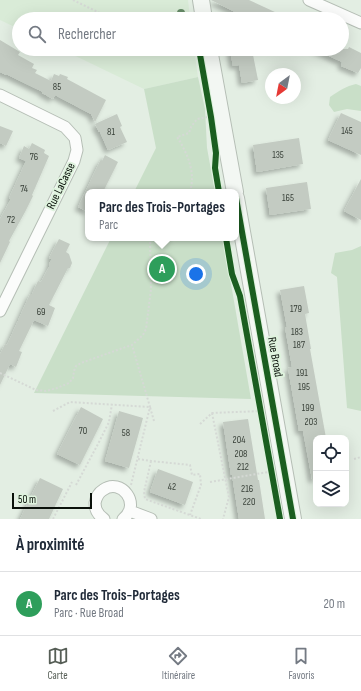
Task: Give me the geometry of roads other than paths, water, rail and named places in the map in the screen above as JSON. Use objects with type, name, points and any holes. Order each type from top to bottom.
[{"type":"street","points":[[200,0],[203,12]]},
{"type":"street","points":[[309,0],[336,12]]},
{"type":"street","points":[[349,18],[361,23]]},
{"type":"street","points":[[210,56],[234,189]]},
{"type":"street","name":"Rue LaCasse","points":[[0,95],[64,127],[75,138],[76,150],[74,161],[0,311]]},
{"type":"street","name":"Rue Broad","points":[[239,221],[264,411],[293,519]]},
{"type":"street","points":[[104,519],[97,512],[95,507],[96,501],[101,491],[112,486],[118,487],[128,494],[131,505],[126,515],[151,519]]},
{"type":"place","name":"Parc des Trois-Portages","points":[[162,269]]}]
